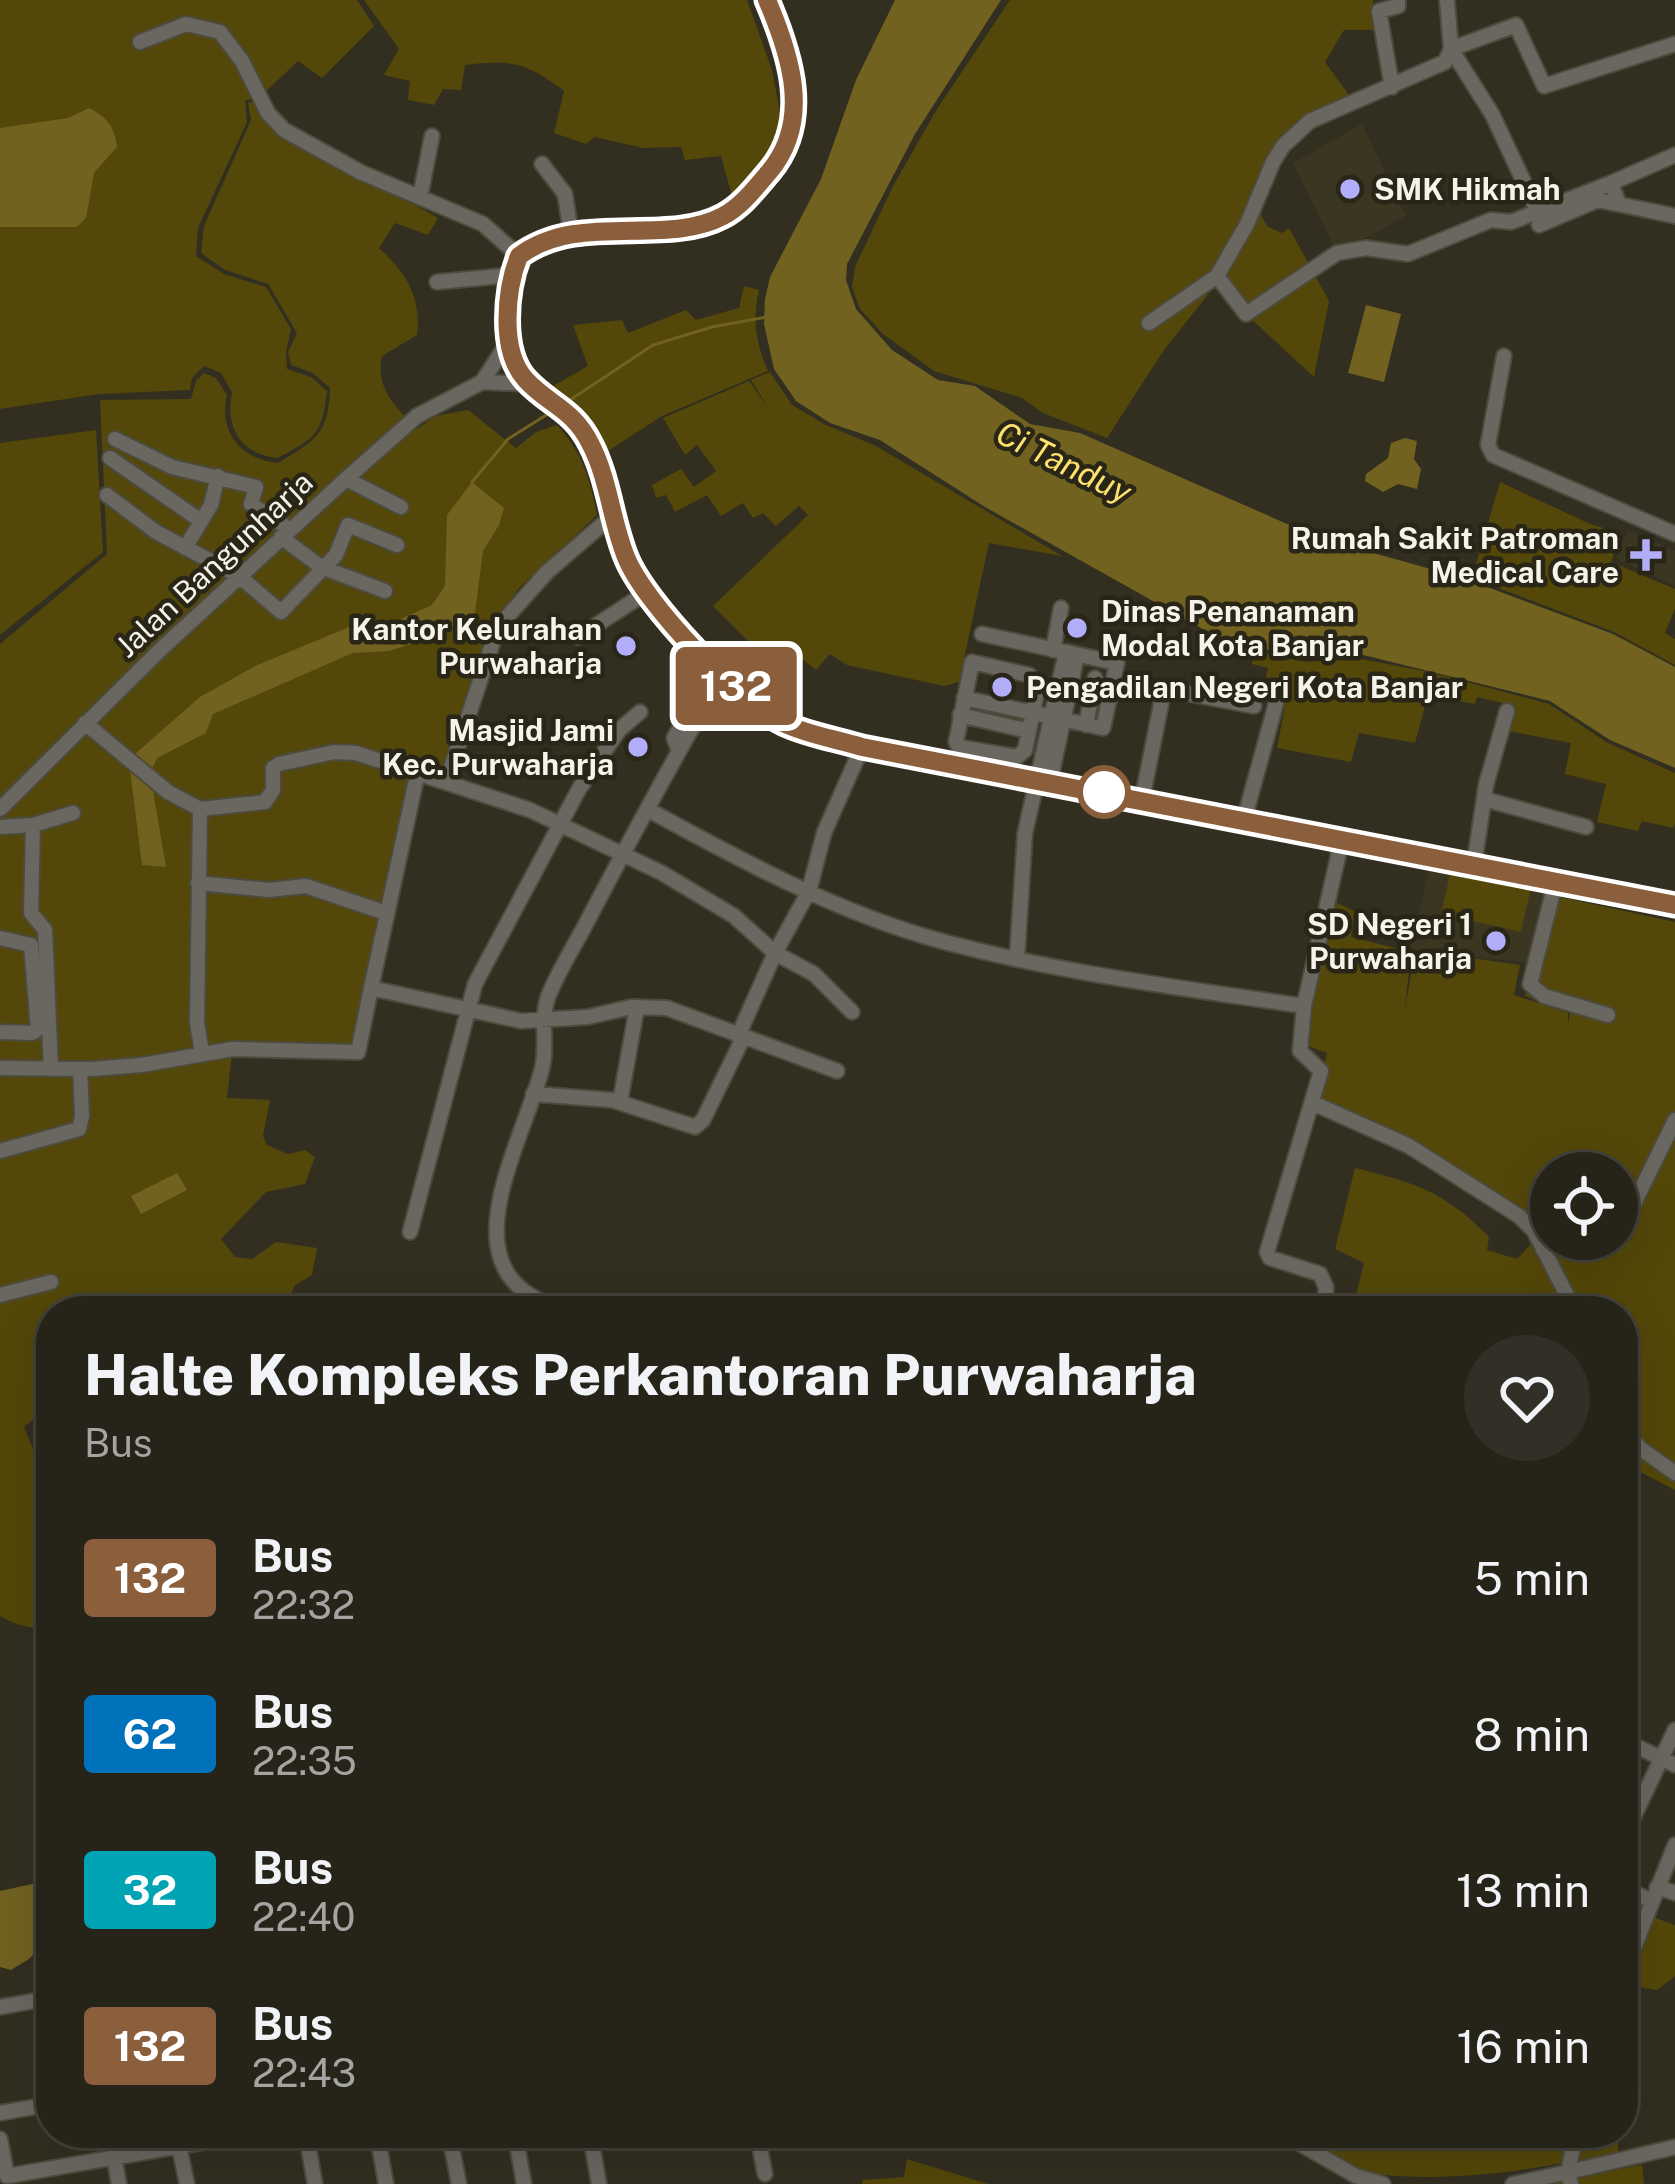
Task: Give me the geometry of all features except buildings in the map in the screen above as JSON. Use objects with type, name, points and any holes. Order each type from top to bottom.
[{"type":"highway","points":[[767,0],[795,93],[796,117],[782,156],[751,194],[722,216],[695,225],[546,239],[516,266],[510,339],[520,373],[529,384],[579,423],[600,465],[630,566],[716,678],[783,723],[862,747],[1675,905]]},
{"type":"street","points":[[1391,87],[1379,11],[1398,6],[1398,0]]},
{"type":"street","points":[[1447,0],[1451,49],[1492,114],[1539,218]]},
{"type":"street","points":[[140,42],[186,24],[220,32],[242,61],[268,113],[284,130],[360,172],[483,224],[516,266],[437,282]]},
{"type":"street","points":[[1149,323],[1217,276],[1283,146],[1310,121],[1445,62],[1451,49],[1516,25],[1544,86],[1675,44]]},
{"type":"street","points":[[420,197],[432,136]]},
{"type":"street","points":[[1539,218],[1675,155]]},
{"type":"street","points":[[542,164],[565,194],[572,234]]},
{"type":"street","points":[[1611,183],[1619,204]]},
{"type":"street","points":[[1217,276],[1246,314],[1337,253],[1366,248],[1408,254],[1491,220],[1539,218],[1598,200],[1675,216]]},
{"type":"street","points":[[482,382],[510,339]]},
{"type":"street","points":[[1504,356],[1488,445],[1493,454],[1674,529]]},
{"type":"street","points":[[482,382],[529,384]]},
{"type":"street","name":"Jalan Bangunharja","points":[[0,809],[238,576],[346,478],[417,416],[482,382]]},
{"type":"street","points":[[115,439],[172,466],[256,487],[250,502],[321,567],[385,591]]},
{"type":"street","points":[[110,458],[201,521]]},
{"type":"street","points":[[185,548],[214,496],[218,476]]},
{"type":"street","points":[[346,478],[401,507]]},
{"type":"street","points":[[107,495],[156,532],[238,576],[283,612],[336,555],[350,524],[397,545]]},
{"type":"street","points":[[447,780],[498,627],[547,572],[612,517]]},
{"type":"street","points":[[578,637],[647,592]]},
{"type":"street","points":[[1017,958],[1025,832],[1044,781],[1066,652],[1061,608]]},
{"type":"street","points":[[964,698],[1103,728],[1117,663],[982,634]]},
{"type":"street","points":[[972,662],[1029,675],[1038,686],[1025,750],[1017,758],[959,747],[955,735],[964,698],[972,662]]},
{"type":"street","points":[[1086,724],[1096,677]]},
{"type":"street","points":[[528,1296],[507,1272],[498,1238],[498,1208],[506,1166],[545,1052],[547,1000],[713,692],[716,678]]},
{"type":"street","points":[[1142,800],[1164,689],[1254,706]]},
{"type":"street","points":[[1244,820],[1278,696]]},
{"type":"street","points":[[1474,865],[1484,799],[1508,711]]},
{"type":"street","points":[[410,1232],[482,969],[601,754],[640,712]]},
{"type":"street","points":[[960,715],[1029,731]]},
{"type":"street","points":[[85,723],[168,792],[200,809],[265,802],[273,790],[273,768],[334,752],[377,757],[447,780],[559,823],[734,916],[775,953],[814,974],[852,1012]]},
{"type":"street","points":[[533,1094],[620,1102],[695,1127],[703,1120],[775,953],[809,891],[824,833],[862,747]]},
{"type":"street","points":[[0,1068],[142,1065],[232,1049],[358,1052],[418,771]]},
{"type":"street","points":[[1484,799],[1586,827]]},
{"type":"street","points":[[200,809],[197,1022],[202,1052]]},
{"type":"street","points":[[647,809],[743,861],[922,935],[1017,958],[1304,1006]]},
{"type":"street","points":[[0,826],[33,825],[73,813]]},
{"type":"street","points":[[33,825],[31,913],[45,930],[51,1070]]},
{"type":"street","points":[[1324,1296],[1323,1278],[1310,1269],[1270,1258],[1267,1252],[1321,1071],[1300,1051],[1304,1006],[1342,839]]},
{"type":"street","points":[[1556,880],[1530,984],[1544,996],[1608,1015]]},
{"type":"street","points":[[198,883],[269,890],[306,886],[386,913]]},
{"type":"street","points":[[0,938],[31,945],[38,1029],[0,1032]]},
{"type":"street","points":[[371,988],[505,1019],[587,1017],[637,1007],[678,1010],[837,1071]]},
{"type":"street","points":[[620,1102],[637,1007]]},
{"type":"street","points":[[0,1151],[79,1129],[80,1069]]},
{"type":"street","points":[[1313,1103],[1436,1162],[1530,1227]]},
{"type":"street","points":[[1638,1196],[1675,1120]]},
{"type":"street","points":[[1548,1260],[1567,1296]]},
{"type":"street","points":[[0,1295],[51,1282]]},
{"type":"street","points":[[1638,1446],[1675,1473]]},
{"type":"street","points":[[1638,1814],[1669,1762],[1675,1730]]},
{"type":"street","points":[[1638,1747],[1669,1762]]},
{"type":"street","points":[[1638,1936],[1674,1848]]},
{"type":"street","points":[[1638,1890],[1675,1893]]},
{"type":"street","points":[[0,2007],[36,2001]]},
{"type":"street","points":[[0,2113],[36,2107]]},
{"type":"street","points":[[0,2139],[7,2176],[43,2177],[167,2148]]},
{"type":"street","points":[[1516,2184],[1569,2178],[1675,2147]]},
{"type":"street","points":[[179,2148],[187,2184]]},
{"type":"street","points":[[309,2148],[315,2184]]},
{"type":"street","points":[[380,2148],[386,2184]]},
{"type":"street","points":[[452,2148],[458,2184]]},
{"type":"street","points":[[518,2148],[524,2184]]},
{"type":"street","points":[[593,2148],[599,2184]]},
{"type":"street","points":[[760,2148],[764,2174]]},
{"type":"street","points":[[1307,2148],[1356,2176],[1383,2184]]},
{"type":"street","points":[[1569,2178],[1574,2148]]},
{"type":"street","points":[[114,2157],[119,2184]]},
{"type":"shaded area","points":[[0,0],[357,0],[374,26],[322,78],[298,61],[262,95],[245,101],[247,122],[198,228],[196,256],[224,274],[266,287],[291,329],[287,369],[311,377],[327,391],[319,426],[301,445],[277,458],[245,445],[233,427],[232,392],[221,373],[204,366],[192,378],[190,390],[99,394],[0,409]]},
{"type":"shaded area","points":[[364,0],[747,0],[772,70],[783,128],[757,170],[732,196],[721,156],[685,160],[681,147],[643,148],[595,137],[586,144],[554,133],[564,91],[518,65],[465,65],[461,90],[443,89],[434,105],[408,100],[410,81],[384,75],[399,49]]},
{"type":"shaded area","points":[[1010,0],[1373,0],[1374,30],[1344,30],[1325,62],[1359,109],[1315,125],[1292,144],[1260,214],[1268,227],[1282,233],[1289,228],[1329,301],[1314,377],[1249,317],[1221,278],[1164,350],[1107,438],[1043,413],[1022,398],[934,371],[883,334],[860,309],[852,287],[855,267],[893,186],[937,109]]},
{"type":"shaded area","points":[[248,102],[258,104],[266,120],[438,218],[428,235],[395,223],[379,248],[404,277],[417,310],[417,335],[382,356],[384,388],[395,405],[417,429],[435,416],[468,410],[516,448],[536,432],[557,425],[584,467],[597,515],[519,588],[490,628],[444,775],[417,765],[386,886],[356,1048],[175,1054],[98,1064],[0,1063],[0,644],[107,554],[100,400],[191,399],[204,373],[216,378],[227,395],[226,420],[235,441],[253,456],[278,463],[310,442],[327,416],[330,388],[313,373],[291,365],[288,352],[297,333],[268,284],[225,270],[201,253],[204,226],[251,120]]},
{"type":"shaded area","name":"SMK Hikmah","points":[[1362,124],[1406,216],[1337,253],[1293,163]]},
{"type":"shaded area","points":[[744,286],[759,290],[756,331],[768,371],[662,416],[608,451],[587,422],[551,387],[588,366],[573,325],[622,320],[628,333],[686,310],[696,320],[739,308]]},
{"type":"shaded area","points":[[770,372],[792,405],[876,446],[1062,556],[989,543],[959,682],[944,686],[847,665],[830,654],[816,670],[785,645],[769,662],[713,606],[808,515],[799,506],[776,526],[763,513],[753,518],[743,503],[721,516],[707,495],[675,512],[666,495],[656,498],[652,485],[681,469],[694,487],[716,471],[697,445],[685,455],[663,418],[749,381],[769,409],[751,380]]},
{"type":"shaded area","points":[[96,430],[103,552],[0,635],[0,443]]},
{"type":"shaded area","points":[[1500,482],[1590,524],[1621,533],[1611,562],[1675,589],[1675,609],[1665,633],[1675,639],[1675,665],[1614,632],[1472,578]]},
{"type":"shaded area","name":"Rumah Sakit Patroman Medical Care","points":[[1628,530],[1675,551],[1675,586],[1616,559]]},
{"type":"shaded area","points":[[1254,651],[1306,662],[1356,658],[1549,704],[1608,743],[1675,773],[1675,824],[1673,828],[1642,821],[1638,831],[1597,822],[1606,784],[1565,774],[1571,743],[1509,731],[1515,706],[1477,697],[1475,704],[1428,695],[1415,743],[1359,733],[1351,762],[1277,748],[1287,695],[1279,680],[1266,677],[1268,668],[1252,664]]},
{"type":"shaded area","points":[[1430,865],[1553,886],[1532,963],[1431,952],[1427,967],[1408,964]]},
{"type":"shaded area","points":[[1451,870],[1531,888],[1521,932],[1441,914]]},
{"type":"shaded area","points":[[1551,895],[1675,922],[1675,1490],[1638,1471],[1638,1296],[1573,1296],[1554,1260],[1638,1260],[1638,1152],[1530,1152],[1530,1223],[1439,1157],[1315,1099],[1327,1053],[1297,1042],[1333,901],[1354,911],[1351,937],[1411,952],[1405,1008],[1412,970],[1424,971],[1430,952],[1520,965],[1514,995],[1568,1013],[1568,1024],[1570,1012],[1525,996]]},
{"type":"shaded area","points":[[232,1054],[227,1098],[270,1100],[263,1136],[267,1145],[288,1154],[305,1150],[315,1157],[305,1184],[266,1192],[221,1239],[235,1257],[252,1259],[276,1242],[317,1248],[312,1275],[295,1285],[290,1296],[36,1296],[36,1418],[24,1427],[36,1456],[36,1628],[0,1616],[0,1073]]},
{"type":"shaded area","points":[[1355,1168],[1412,1184],[1443,1199],[1489,1237],[1487,1250],[1517,1259],[1530,1245],[1530,1260],[1540,1260],[1558,1296],[1356,1296],[1364,1263],[1335,1249]]},
{"type":"shaded area","points":[[1653,1917],[1675,1925],[1675,1976],[1657,1990],[1638,1987],[1638,1928],[1647,1932]]},
{"type":"shaded area","points":[[1317,2148],[1618,2148],[1618,2152],[1556,2164],[1429,2177],[1367,2173]]},
{"type":"shaded area","points":[[907,2159],[988,2184],[862,2184],[863,2180],[904,2177]]},
{"type":"shaded area","points":[[1642,2165],[1644,2184],[1540,2184]]},
{"type":"water","name":"Ci Tanduy","points":[[895,0],[1001,0],[915,134],[847,264],[846,280],[856,309],[892,350],[938,380],[975,386],[1030,424],[1080,433],[1317,537],[1466,579],[1613,634],[1675,667],[1675,768],[1610,740],[1550,701],[1351,652],[1302,656],[1226,642],[985,507],[880,440],[830,423],[796,401],[774,369],[764,324],[770,277],[821,179],[856,80]]},
{"type":"water","points":[[89,108],[109,123],[117,147],[94,173],[86,218],[77,227],[0,227],[0,128],[68,118]]},
{"type":"water","points":[[1366,305],[1401,314],[1384,382],[1348,373]]},
{"type":"water","points":[[1405,438],[1417,441],[1414,459],[1421,469],[1417,489],[1398,484],[1383,492],[1365,481],[1366,474],[1388,458],[1391,443]]},
{"type":"water","points":[[472,482],[504,508],[483,551],[475,613],[442,634],[389,651],[353,653],[213,714],[206,733],[157,758],[150,773],[166,867],[142,865],[130,769],[134,755],[200,697],[255,666],[354,625],[387,625],[432,605],[445,586],[447,515]]},
{"type":"water","points":[[177,1173],[187,1190],[141,1214],[131,1196]]},
{"type":"water","points":[[36,1883],[36,1952],[11,1970],[0,1967],[0,1891]]},
{"type":"waterway","points":[[564,404],[653,345],[767,317]]},
{"type":"waterway","points":[[472,482],[508,439],[551,412]]},
{"type":"bus line","name":"132","points":[[767,0],[795,93],[796,117],[782,156],[751,194],[722,216],[695,225],[563,235],[534,244],[519,256],[509,296],[510,339],[520,373],[579,423],[600,465],[630,566],[703,657],[773,718],[862,747],[1675,905]]},
{"type":"place","name":"SMK Hikmah","points":[[1350,189]]},
{"type":"place","name":"Rumah Sakit Patroman Medical Care","points":[[1646,555]]},
{"type":"place","name":"Dinas Penanaman Modal Kota Banjar","points":[[1077,628]]},
{"type":"place","name":"Kantor Kelurahan Purwaharja","points":[[626,646]]},
{"type":"place","name":"Pengadilan Negeri Kota Banjar","points":[[1002,687]]},
{"type":"place","name":"Masjid Jami Kec. Purwaharja","points":[[638,747]]},
{"type":"place","name":"SD Negeri 1 Purwaharja","points":[[1496,941]]}]
